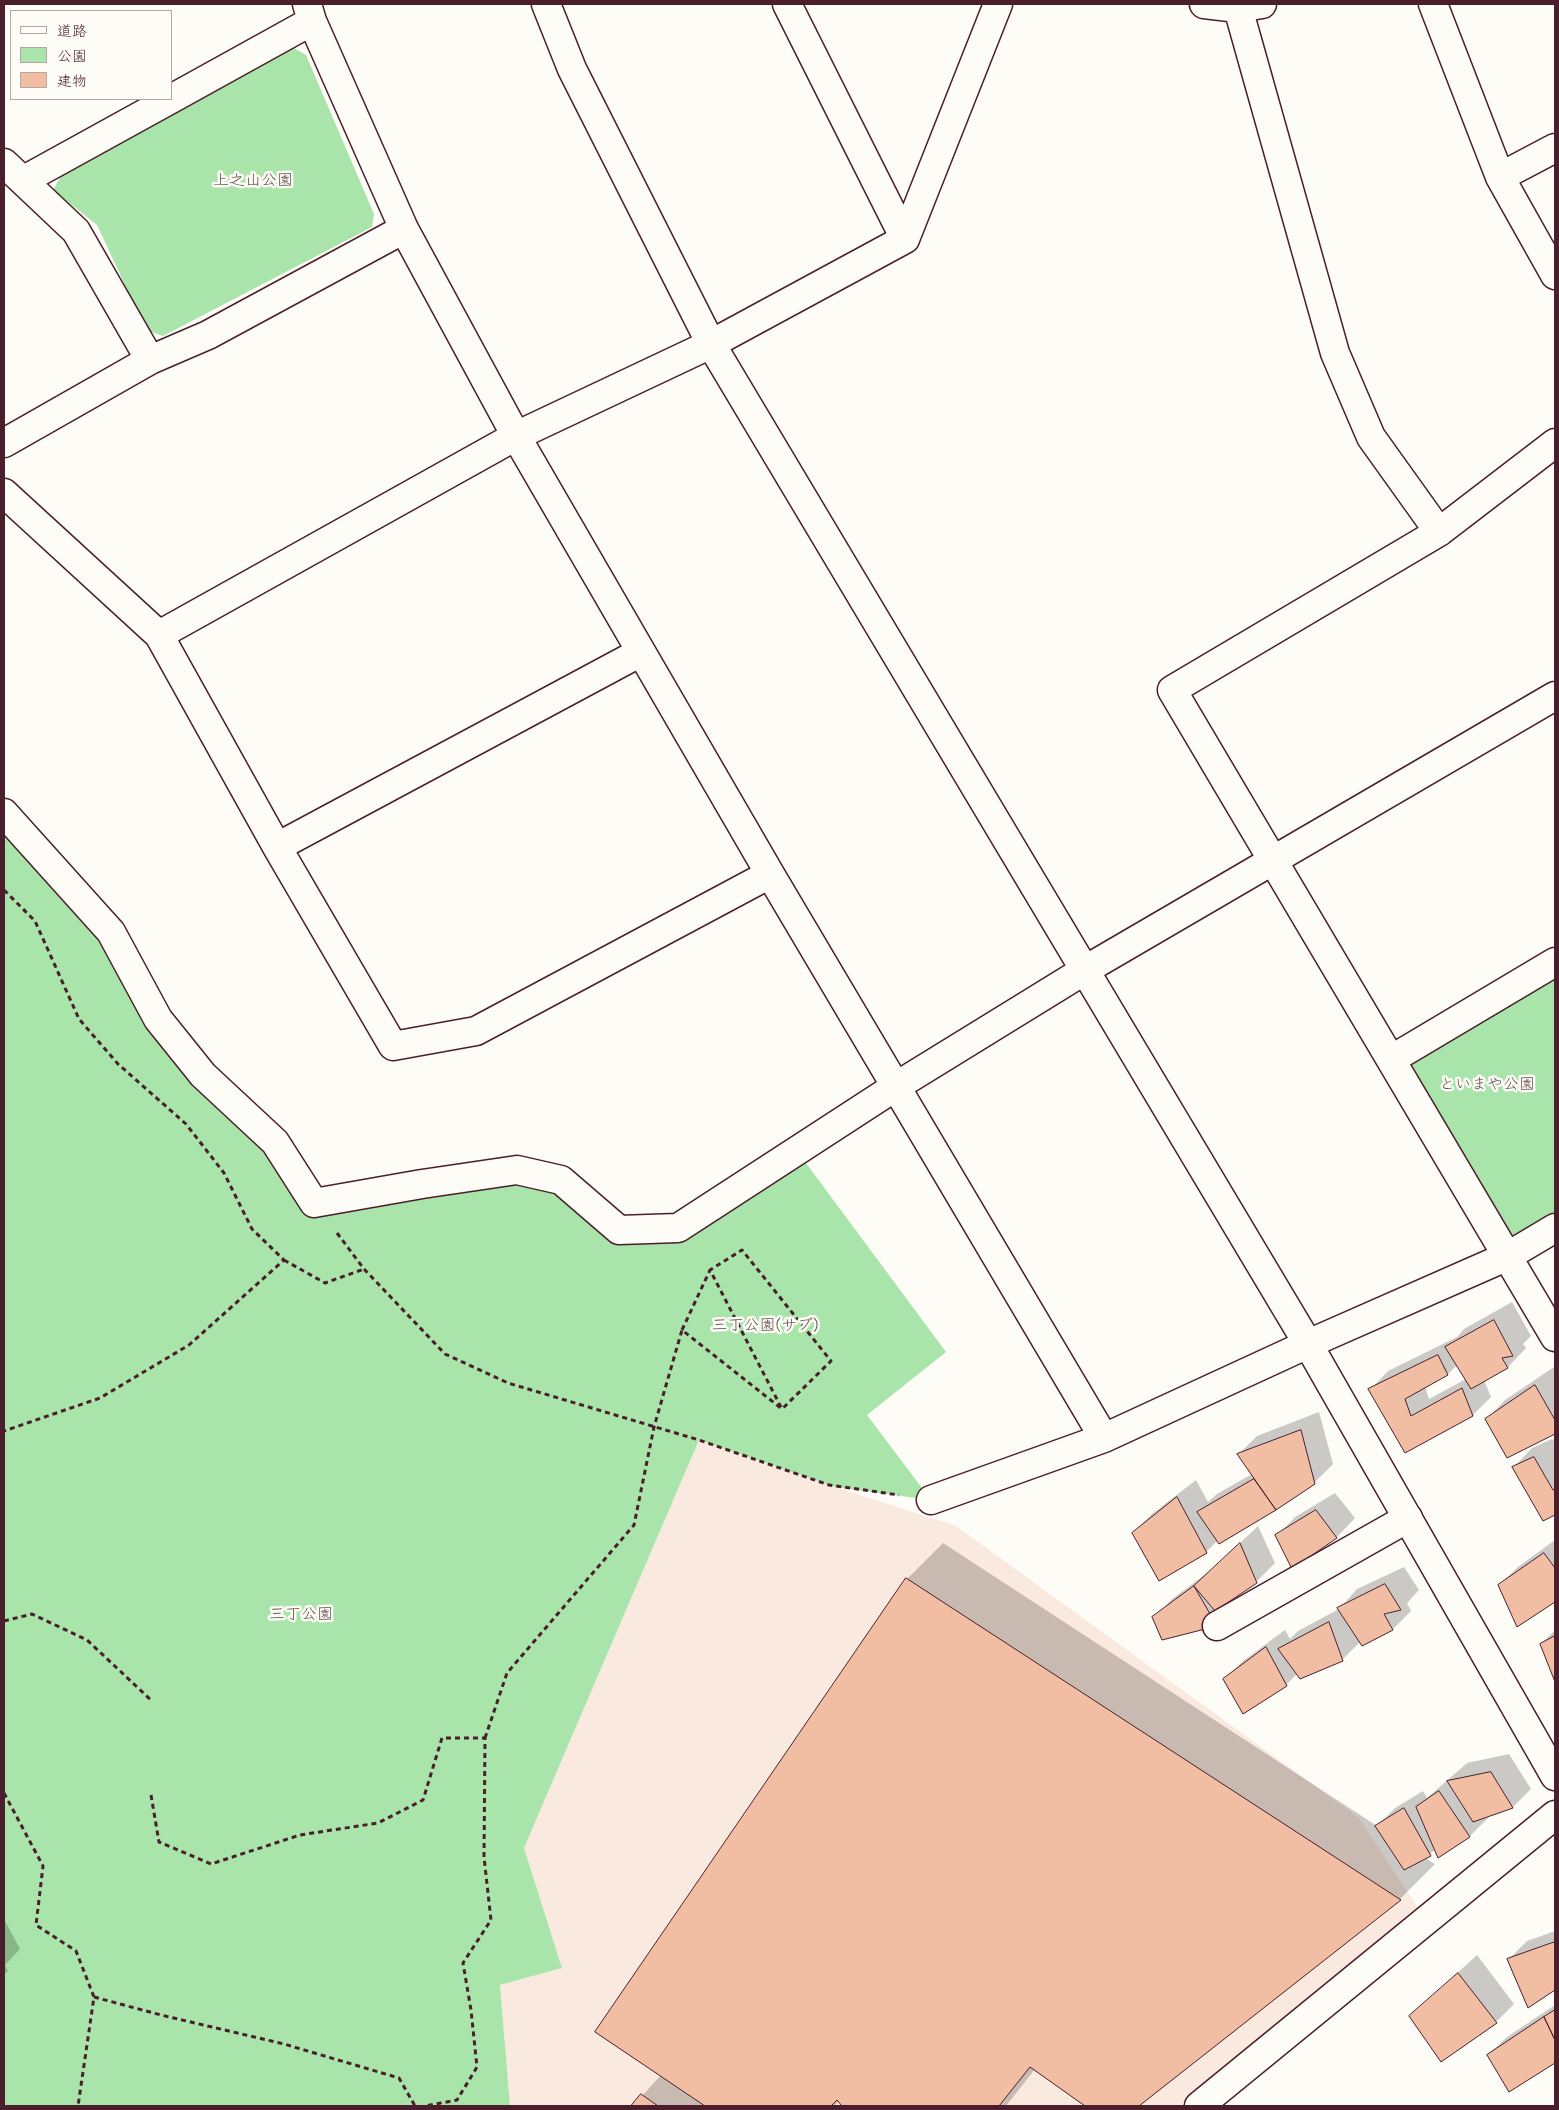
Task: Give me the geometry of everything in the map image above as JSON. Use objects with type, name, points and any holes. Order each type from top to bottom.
[{"type":"street","points":[[546,4],[572,69],[711,344],[1308,1344],[1555,1776]]},
{"type":"street","points":[[787,4],[905,239]]},
{"type":"street","points":[[159,635],[516,436],[711,344],[905,239],[998,4]]},
{"type":"street","points":[[1204,4],[1245,5],[1335,353],[1371,437],[1439,532]]},
{"type":"street","points":[[1433,4],[1500,177],[1555,275]]},
{"type":"street","points":[[172,98],[310,12],[404,230],[516,436],[770,874],[1104,1438]]},
{"type":"street","points":[[150,360],[76,231],[14,171],[169,100]]},
{"type":"street","points":[[1500,177],[1555,148]]},
{"type":"street","points":[[4,443],[150,360],[208,335],[404,230]]},
{"type":"street","points":[[1555,443],[1439,532],[1172,690],[1555,1337]]},
{"type":"street","points":[[4,493],[159,635],[277,847],[393,1046],[476,1031],[770,874]]},
{"type":"street","points":[[277,847],[641,652]]},
{"type":"street","points":[[4,813],[111,932],[158,1019],[204,1075],[275,1142],[314,1204],[422,1184],[517,1170],[561,1180],[619,1230],[678,1228],[895,1087],[1085,970],[1555,696]]},
{"type":"street","points":[[1392,1059],[1555,962]]},
{"type":"street","points":[[931,1500],[1104,1438],[1308,1344],[1508,1256],[1555,1228]]},
{"type":"street","points":[[1217,1626],[1408,1518]]},
{"type":"street","points":[[1200,2106],[1555,1815]]},
{"type":"path","points":[[4,890],[35,921],[79,1019],[118,1064],[186,1124],[224,1173],[252,1229],[283,1259],[325,1283],[364,1269]]},
{"type":"path","points":[[314,1204],[364,1269],[445,1354],[508,1383],[699,1440],[829,1485],[931,1500]]},
{"type":"path","points":[[425,2106],[457,2100],[477,2067],[471,2010],[463,1964],[491,1920],[484,1856],[485,1738],[507,1674],[634,1525],[654,1427],[682,1330],[710,1270],[742,1250],[831,1361],[782,1409]]},
{"type":"path","points":[[4,1431],[100,1398],[188,1345],[283,1259]]},
{"type":"path","points":[[710,1270],[782,1409]]},
{"type":"path","points":[[682,1330],[782,1409]]},
{"type":"path","points":[[4,1621],[32,1614],[87,1640],[152,1701]]},
{"type":"path","points":[[151,1795],[159,1842],[210,1864],[300,1835],[378,1823],[423,1800],[442,1738],[485,1738]]},
{"type":"path","points":[[4,1793],[43,1866],[36,1925],[76,1951],[94,1997],[78,2106]]},
{"type":"path","points":[[94,1997],[284,2044],[400,2078],[415,2106]]},
{"type":"shaded area","points":[[699,1440],[956,1526],[1359,1818],[1426,1920],[1199,2106],[510,2106],[500,1985],[562,1968],[524,1848]]},
{"type":"green space","name":"上之山公園","points":[[292,47],[306,55],[374,214],[372,227],[163,336],[146,330],[97,225],[53,190],[61,176]]},
{"type":"green space","name":"三丁公園","points":[[4,813],[40,853],[158,1019],[314,1203],[517,1170],[619,1230],[678,1228],[797,1151],[946,1352],[867,1415],[931,1500],[835,1487],[699,1440],[524,1848],[562,1968],[500,1985],[510,2106],[4,2106]]},
{"type":"green space","name":"といまや公園","points":[[1555,962],[1555,1228],[1508,1256],[1392,1059]]},
{"type":"building","points":[[1494,1320],[1513,1356],[1502,1358],[1508,1368],[1471,1389],[1445,1347]]},
{"type":"building","points":[[1438,1355],[1448,1375],[1405,1399],[1411,1416],[1462,1388],[1473,1416],[1405,1453],[1368,1389]]},
{"type":"building","points":[[1535,1385],[1555,1420],[1555,1434],[1507,1458],[1485,1419]]},
{"type":"building","points":[[1301,1430],[1315,1484],[1276,1510],[1237,1454]]},
{"type":"building","points":[[1534,1457],[1553,1490],[1555,1489],[1555,1515],[1543,1521],[1512,1467]]},
{"type":"building","points":[[1254,1479],[1276,1510],[1219,1544],[1197,1512]]},
{"type":"building","points":[[1177,1497],[1207,1553],[1159,1581],[1132,1533]]},
{"type":"building","points":[[1316,1510],[1337,1538],[1292,1569],[1275,1535]]},
{"type":"building","points":[[1240,1543],[1257,1583],[1215,1611],[1194,1586]]},
{"type":"building","points":[[1544,1553],[1555,1568],[1555,1602],[1517,1627],[1498,1585]]},
{"type":"building","points":[[906,1578],[1401,1900],[1139,2106],[1085,2106],[1030,2067],[999,2106],[842,2106],[837,2100],[831,2106],[705,2106],[595,2032]]},
{"type":"building","points":[[1385,1584],[1401,1610],[1384,1614],[1393,1630],[1362,1646],[1337,1608]]},
{"type":"building","points":[[1194,1586],[1217,1626],[1162,1640],[1152,1617]]},
{"type":"building","points":[[1329,1622],[1343,1661],[1300,1679],[1278,1649]]},
{"type":"building","points":[[1555,1636],[1555,1682],[1540,1644]]},
{"type":"building","points":[[1266,1647],[1287,1686],[1243,1714],[1223,1679]]},
{"type":"building","points":[[1491,1772],[1513,1808],[1473,1822],[1447,1781]]},
{"type":"building","points":[[1439,1791],[1470,1837],[1438,1858],[1416,1807]]},
{"type":"building","points":[[1404,1808],[1431,1856],[1404,1870],[1375,1826]]},
{"type":"building","points":[[1555,1942],[1555,1990],[1528,2008],[1507,1959]]},
{"type":"building","points":[[1458,1973],[1497,2023],[1441,2062],[1409,2016]]},
{"type":"building","points":[[1555,2010],[1555,2040],[1544,2017]]},
{"type":"building","points":[[1544,2017],[1555,2040],[1555,2063],[1509,2092],[1487,2055]]},
{"type":"building","points":[[641,2094],[658,2106],[631,2106]]},
{"type":"park label","name":"三丁公園(サブ)","points":[[765,1325]]}]
